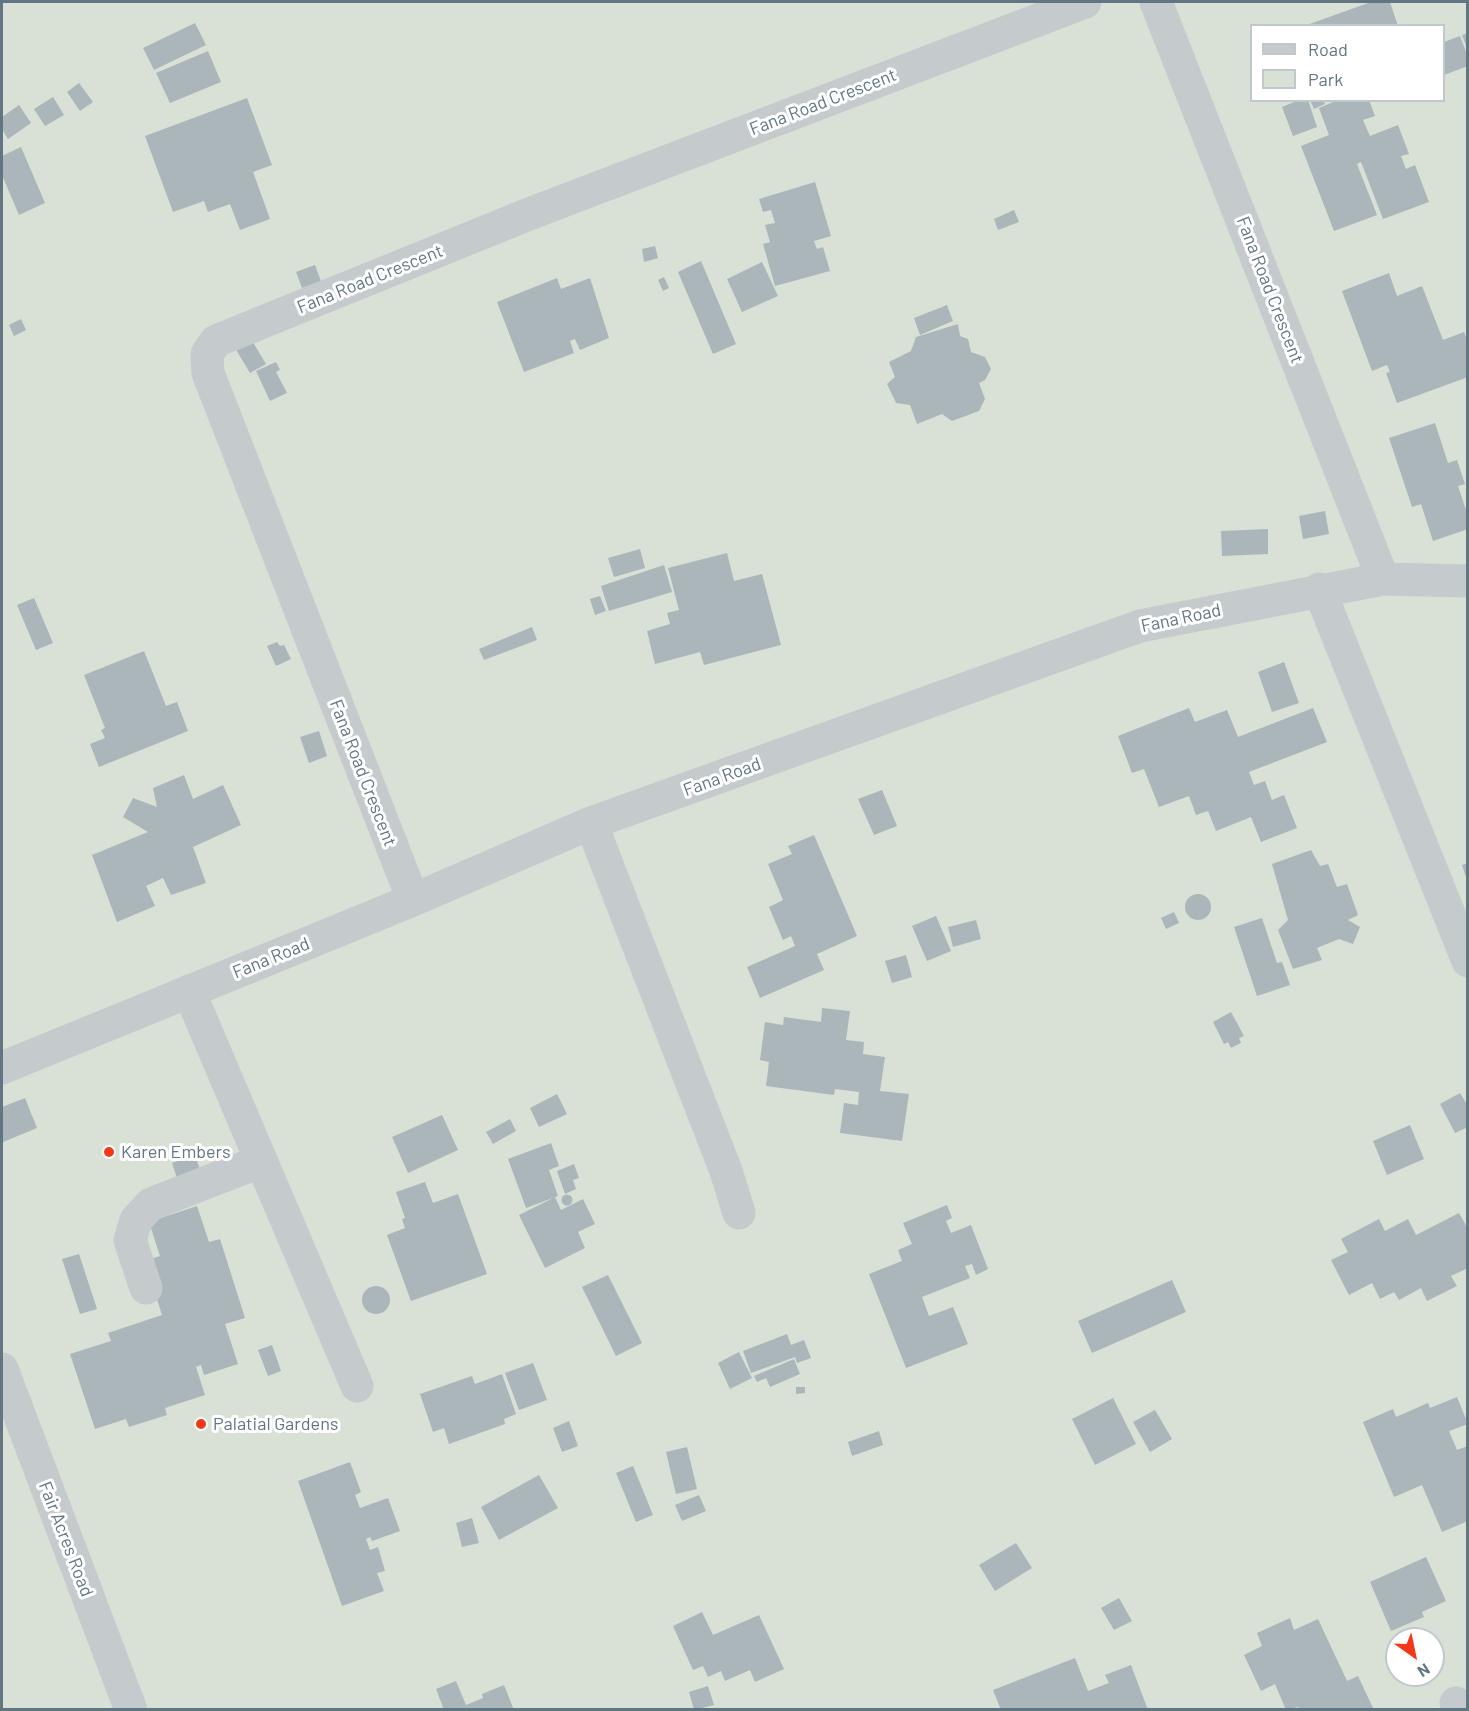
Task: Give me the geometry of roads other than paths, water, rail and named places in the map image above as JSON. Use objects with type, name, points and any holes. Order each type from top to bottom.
[{"type":"street","name":"Fana Road Crescent","points":[[413,900],[208,373],[207,354],[216,341],[529,214],[1085,2]]},
{"type":"street","name":"Fana Road Crescent","points":[[1156,2],[1383,579]]},
{"type":"street","name":"Fana Road","points":[[2,1068],[413,900],[591,823],[1140,626],[1383,579],[1467,581]]},
{"type":"street","points":[[1319,590],[1467,961]]},
{"type":"street","points":[[591,823],[726,1171],[739,1213]]},
{"type":"street","points":[[189,991],[259,1162],[357,1386]]},
{"type":"street","points":[[146,1288],[130,1240],[136,1221],[151,1204],[259,1162]]},
{"type":"street","name":"Fair Acres Road","points":[[2,1369],[131,1710]]},
{"type":"place","name":"Karen Embers","points":[[109,1152]]},
{"type":"place","name":"Palatial Gardens","points":[[201,1424]]}]
